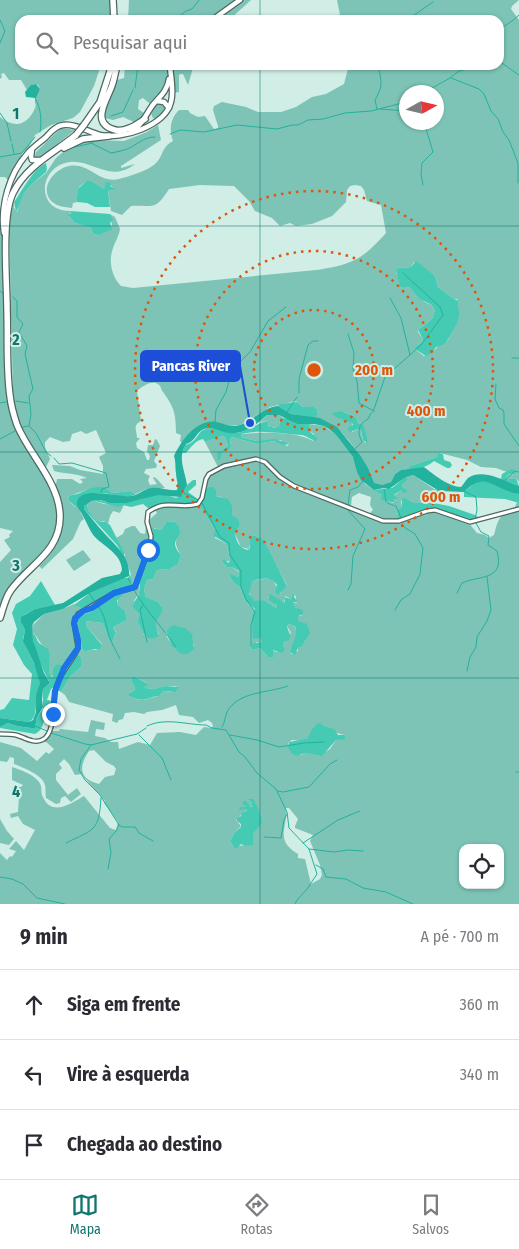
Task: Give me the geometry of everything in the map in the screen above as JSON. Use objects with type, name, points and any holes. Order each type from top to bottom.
[{"type":"highway","points":[[114,0],[114,15]]},
{"type":"highway","points":[[0,618],[12,589],[51,548],[57,536],[60,516],[59,504],[54,492],[18,427],[10,398],[6,216],[12,194],[25,175],[76,135],[84,126],[100,102],[110,70]]},
{"type":"highway","points":[[115,70],[112,86],[102,109],[102,120],[109,128],[118,130],[131,127],[145,119]]},
{"type":"highway","points":[[53,153],[79,140],[109,136]]},
{"type":"main road","points":[[219,15],[240,0]]},
{"type":"main road","points":[[131,133],[140,126],[148,111],[166,90],[169,70]]},
{"type":"main road","points":[[6,248],[4,218],[7,193],[18,166],[32,149],[56,128],[64,125],[109,136],[131,133],[158,119],[169,108],[172,99],[170,70]]},
{"type":"main road","points":[[157,101],[164,102],[169,108]]},
{"type":"main road","points":[[148,111],[152,118],[158,119]]},
{"type":"main road","points":[[32,149],[32,160],[42,160]]},
{"type":"street","points":[[0,734],[36,741],[41,741],[48,735],[53,714],[55,691],[64,668],[78,648],[75,618],[83,611],[92,608],[114,593],[135,587],[150,543],[147,522],[148,512],[163,504],[189,506],[198,504],[202,498],[209,474],[224,466],[248,459],[261,459],[280,477],[294,486],[383,521],[399,521],[435,510],[470,522],[519,508]]},
{"type":"shaded area","points":[[0,0],[111,0],[110,15],[15,15],[15,70],[99,70],[94,86],[80,112],[73,118],[51,125],[35,135],[29,147],[22,153],[21,161],[9,181],[5,177],[0,177],[0,117],[16,124],[25,121],[35,108],[35,100],[40,89],[38,85],[34,84],[27,90],[21,80],[9,80],[4,73],[1,74],[2,77],[0,79]]},
{"type":"shaded area","points":[[129,0],[235,0],[215,15],[128,15]]},
{"type":"shaded area","points":[[242,0],[251,0],[234,15],[222,15]]},
{"type":"shaded area","points":[[337,0],[519,0],[511,9],[519,20],[519,482],[516,478],[506,478],[507,475],[513,475],[509,470],[507,472],[496,468],[481,467],[467,460],[440,453],[437,457],[410,466],[410,469],[401,470],[395,474],[391,482],[377,485],[372,481],[363,460],[346,437],[331,424],[315,418],[318,412],[314,407],[303,407],[296,401],[270,407],[240,425],[228,426],[216,422],[200,425],[182,443],[180,441],[181,435],[176,433],[175,416],[170,402],[160,386],[156,383],[150,383],[137,391],[141,421],[136,426],[137,438],[140,438],[136,443],[137,448],[144,452],[147,460],[149,460],[148,445],[153,445],[155,439],[157,440],[160,446],[154,461],[157,465],[156,468],[146,469],[144,473],[150,476],[148,480],[150,485],[157,484],[154,477],[165,488],[146,489],[136,494],[130,491],[112,493],[102,487],[95,487],[69,496],[68,500],[75,507],[78,507],[84,519],[81,521],[73,539],[42,569],[39,566],[55,546],[63,522],[62,505],[55,488],[57,479],[72,479],[80,484],[83,482],[80,479],[87,478],[54,471],[52,465],[70,466],[80,470],[103,474],[103,466],[99,457],[106,453],[96,430],[86,434],[81,431],[72,434],[70,441],[63,442],[50,437],[45,442],[50,459],[45,469],[18,420],[13,398],[9,220],[14,202],[14,208],[17,212],[19,202],[24,193],[46,173],[56,158],[69,147],[93,140],[124,141],[147,132],[158,125],[161,140],[121,166],[121,168],[135,164],[125,170],[106,171],[87,164],[68,162],[53,170],[46,181],[45,193],[51,204],[56,208],[71,211],[68,217],[75,223],[91,228],[93,234],[101,234],[106,231],[112,225],[110,214],[115,217],[120,229],[112,253],[111,263],[115,278],[121,286],[133,288],[316,270],[347,263],[363,255],[386,233],[381,205],[367,201],[361,186],[350,186],[347,190],[346,202],[332,216],[312,224],[296,226],[290,223],[280,226],[272,218],[255,211],[249,201],[234,186],[200,185],[169,189],[157,204],[131,206],[122,215],[111,211],[108,191],[114,190],[114,188],[110,185],[104,189],[86,181],[79,187],[78,195],[76,196],[77,202],[73,203],[72,208],[57,205],[47,195],[48,183],[52,177],[62,168],[69,166],[82,167],[112,180],[133,175],[152,167],[158,161],[166,146],[173,141],[171,125],[179,110],[188,110],[198,117],[205,116],[214,129],[218,128],[218,126],[213,110],[214,106],[222,102],[246,107],[258,112],[281,112],[296,107],[312,97],[326,94],[344,84],[348,70],[504,70],[504,15],[340,15]],"holes":[[[414,262],[435,276],[438,287],[459,302],[457,305],[458,315],[450,337],[444,345],[438,346],[435,350],[424,356],[416,350],[416,346],[423,339],[418,330],[432,319],[435,310],[431,305],[421,300],[409,287],[404,288],[396,273],[398,268],[411,267]],[[341,411],[356,417],[368,440],[365,443],[361,430],[358,429],[352,432],[352,423]]]},
{"type":"shaded area","points":[[125,70],[169,70],[169,78],[157,101],[149,103],[143,98],[139,100],[138,109],[144,113],[136,123],[123,117],[113,120],[101,117],[114,81],[124,78]]},
{"type":"shaded area","points":[[173,70],[192,70],[188,85],[183,74],[179,75],[179,92],[174,93]]},
{"type":"shaded area","points":[[36,84],[40,89],[36,98],[26,97],[25,92],[31,85]]},
{"type":"shaded area","points":[[158,103],[162,103],[167,107],[167,111],[157,119],[153,118],[152,110]]},
{"type":"shaded area","points":[[61,128],[75,130],[37,160],[34,159],[36,152]]},
{"type":"shaded area","points":[[46,163],[46,172],[24,193],[16,212],[14,202],[36,170]]},
{"type":"shaded area","points":[[86,181],[90,181],[104,189],[106,182],[111,183],[110,186],[114,190],[108,191],[110,207],[95,207],[87,203],[77,202],[78,189]]},
{"type":"shaded area","points":[[70,211],[110,214],[113,220],[110,223],[112,229],[99,235],[93,234],[91,228],[75,223],[67,216],[71,213]]},
{"type":"shaded area","points":[[0,232],[3,234],[9,406],[23,439],[51,492],[58,526],[50,548],[17,582],[0,613],[0,562],[11,550],[4,540],[10,537],[9,535],[13,531],[0,528]]},
{"type":"shaded area","points":[[416,261],[435,276],[438,287],[459,301],[458,319],[450,336],[444,345],[436,347],[433,352],[426,356],[415,349],[423,339],[418,330],[432,319],[435,310],[431,305],[421,300],[409,287],[404,288],[400,286],[396,271],[398,268],[411,267]]},
{"type":"shaded area","points":[[297,402],[303,407],[314,407],[318,414],[315,418],[291,414],[278,406],[280,404]]},
{"type":"shaded area","points":[[278,406],[291,414],[320,418],[337,427],[360,455],[374,483],[382,485],[391,482],[395,474],[401,470],[424,467],[441,480],[461,487],[468,478],[474,475],[493,476],[519,486],[519,494],[485,482],[478,482],[464,492],[439,491],[413,475],[406,477],[389,489],[374,490],[361,480],[353,457],[329,429],[314,424],[297,424],[279,415],[267,415],[253,427],[242,432],[230,433],[204,429],[186,444],[183,449],[182,464],[187,485],[181,497],[158,495],[126,503],[109,503],[96,500],[84,506],[84,509],[122,553],[128,564],[129,576],[90,593],[63,609],[44,614],[34,622],[32,626],[33,640],[44,673],[50,683],[43,689],[43,707],[37,717],[35,728],[8,723],[0,727],[0,718],[29,722],[33,720],[36,712],[36,695],[40,683],[34,663],[23,641],[25,630],[21,617],[35,609],[63,603],[102,578],[120,574],[122,570],[119,559],[91,531],[77,506],[80,497],[92,493],[133,496],[151,488],[177,490],[178,483],[174,456],[185,438],[196,427],[210,422],[237,426],[268,409]]},
{"type":"shaded area","points":[[341,411],[356,417],[358,423],[363,425],[368,440],[367,443],[363,440],[361,430],[358,429],[350,432],[347,428],[353,425],[352,423],[332,414]]},
{"type":"shaded area","points":[[267,415],[279,415],[285,419],[280,419],[277,428],[270,427],[268,425],[269,421],[260,422]]},
{"type":"shaded area","points":[[287,418],[297,424],[309,424],[309,431],[317,438],[316,441],[302,435],[255,432],[241,434],[241,437],[256,441],[275,439],[290,444],[283,445],[274,441],[257,444],[232,437],[229,450],[222,453],[220,460],[218,460],[217,453],[228,446],[225,437],[222,436],[205,442],[203,439],[200,440],[186,453],[182,453],[185,445],[191,443],[201,431],[206,429],[213,428],[236,433],[269,421],[268,426],[275,428],[279,426],[280,419]]},
{"type":"shaded area","points":[[309,424],[324,426],[336,435],[353,457],[365,484],[382,495],[384,500],[393,503],[396,501],[394,500],[397,497],[394,496],[403,488],[402,485],[408,478],[407,476],[413,475],[434,489],[446,492],[445,494],[433,495],[431,502],[414,503],[406,498],[401,501],[402,507],[398,512],[398,520],[433,509],[443,510],[467,521],[477,533],[489,538],[494,535],[502,515],[515,507],[517,502],[519,503],[519,904],[0,904],[0,853],[7,860],[10,856],[12,857],[16,851],[9,849],[16,841],[24,850],[35,830],[23,824],[18,816],[11,818],[10,814],[18,812],[19,796],[11,794],[13,786],[21,787],[23,785],[12,780],[12,767],[27,773],[39,782],[43,797],[52,807],[63,807],[84,796],[110,828],[116,830],[118,822],[104,803],[105,801],[81,774],[75,775],[64,759],[59,764],[62,768],[56,774],[56,780],[68,795],[77,788],[81,794],[71,802],[65,796],[61,798],[60,803],[56,804],[46,798],[43,781],[27,769],[14,764],[14,758],[10,757],[7,762],[0,761],[0,742],[21,748],[37,761],[46,752],[49,754],[54,749],[45,741],[51,731],[59,731],[60,729],[88,732],[91,720],[105,723],[104,730],[96,729],[95,736],[105,738],[111,742],[118,742],[119,749],[138,742],[150,745],[157,733],[180,732],[196,735],[204,727],[211,728],[213,726],[208,720],[199,723],[193,717],[179,715],[176,705],[144,714],[125,713],[123,719],[117,723],[112,721],[113,714],[69,702],[61,692],[70,677],[81,667],[81,658],[66,667],[60,664],[53,669],[51,677],[46,647],[32,633],[32,626],[44,614],[74,604],[79,607],[89,606],[104,600],[116,589],[129,587],[131,583],[130,572],[124,557],[125,555],[116,538],[123,534],[125,529],[132,526],[135,526],[140,533],[145,534],[147,518],[150,519],[157,513],[154,508],[198,503],[215,529],[215,538],[227,544],[230,561],[222,562],[228,568],[232,567],[239,572],[238,577],[232,575],[230,577],[240,587],[245,601],[255,610],[253,636],[260,638],[262,642],[256,642],[251,649],[260,648],[267,656],[273,656],[272,650],[277,652],[283,647],[283,642],[291,633],[287,626],[289,624],[295,626],[297,635],[291,646],[291,654],[298,651],[298,648],[306,639],[308,626],[298,621],[298,616],[304,613],[296,608],[293,602],[297,603],[295,594],[292,593],[291,599],[285,596],[284,603],[273,595],[268,597],[277,605],[276,608],[264,600],[256,602],[250,595],[249,587],[252,581],[270,579],[275,583],[280,594],[282,589],[287,586],[260,537],[252,535],[249,549],[241,547],[235,534],[240,521],[233,517],[222,497],[216,496],[216,489],[212,486],[206,488],[204,485],[209,475],[218,467],[205,442],[222,436],[225,437],[228,446],[220,451],[220,456],[229,450],[232,437],[257,444],[274,441],[288,446],[289,443],[283,443],[281,440],[256,441],[241,437],[240,435],[242,434],[288,434],[298,435],[313,441],[314,434],[309,431]],"holes":[[[359,493],[371,497],[370,505],[373,510],[370,513],[351,506],[352,497]],[[167,521],[175,522],[180,530],[176,543],[181,555],[178,564],[170,569],[157,570],[153,579],[147,580],[144,590],[146,597],[158,602],[163,609],[156,621],[156,628],[159,634],[154,638],[144,635],[139,624],[140,614],[134,601],[139,593],[139,584],[152,544],[152,530],[154,528],[161,530]],[[110,597],[122,597],[118,599],[117,604],[125,611],[127,620],[113,627],[116,632],[115,636],[109,640],[103,623],[86,621],[87,627],[102,644],[96,650],[92,649],[85,652],[82,649],[78,618],[82,614],[93,611]],[[176,626],[189,632],[194,647],[176,650],[167,637],[166,631]],[[134,676],[147,683],[143,687],[145,688],[154,689],[165,686],[177,686],[172,692],[164,691],[159,696],[145,700],[138,700],[129,696],[129,693],[134,691],[135,688],[132,682]],[[321,724],[345,735],[345,738],[336,740],[330,749],[319,756],[308,752],[301,755],[288,746],[288,743],[292,740],[303,741],[309,739],[314,726]],[[94,750],[106,762],[114,766],[116,769],[114,775],[105,777],[99,784],[87,779],[82,771],[82,767],[89,751]],[[249,800],[255,804],[262,824],[253,834],[253,845],[233,846],[230,841],[234,833],[241,826],[236,820],[247,811],[243,809],[245,806],[252,806]],[[286,808],[289,808],[298,819],[295,828],[313,835],[310,841],[322,875],[320,879],[311,884],[305,859],[298,858],[298,854],[291,849],[284,838]]]},
{"type":"shaded area","points":[[439,453],[443,454],[444,460],[450,462],[452,465],[450,468],[434,461],[417,469],[410,469],[410,466],[437,457]]},
{"type":"shaded area","points":[[511,469],[516,472],[507,475],[506,478],[516,478],[519,486],[501,479],[502,474]]},
{"type":"shaded area","points":[[407,476],[408,479],[402,485],[407,492],[404,493],[401,490],[394,495],[398,498],[394,500],[397,503],[381,500],[382,495],[374,490],[392,488]]},
{"type":"shaded area","points":[[196,480],[196,485],[188,492],[199,500],[204,498],[206,488],[212,486],[216,489],[216,496],[228,499],[232,506],[233,515],[240,521],[235,533],[240,546],[248,550],[252,535],[260,537],[264,541],[287,586],[278,595],[275,592],[277,585],[271,580],[266,578],[252,581],[249,594],[255,601],[264,600],[276,608],[277,605],[269,600],[269,594],[284,603],[284,597],[291,599],[292,593],[295,594],[294,597],[298,602],[293,602],[296,608],[301,609],[304,613],[298,616],[298,621],[307,624],[310,633],[295,655],[290,652],[296,630],[295,626],[289,624],[287,626],[290,638],[283,642],[285,649],[282,653],[273,650],[273,657],[268,657],[260,648],[251,649],[253,643],[262,642],[260,638],[253,639],[252,619],[255,609],[245,601],[240,587],[230,577],[231,574],[238,577],[239,571],[232,567],[228,568],[222,562],[224,559],[228,563],[230,561],[227,544],[214,536],[215,529],[198,503],[186,505],[168,504],[148,508],[143,504],[131,507],[123,505],[118,507],[92,500],[109,503],[138,500],[155,495],[167,495],[176,498],[182,495],[187,485]]},
{"type":"shaded area","points":[[479,482],[492,482],[507,491],[519,494],[519,503],[505,499],[464,497],[464,492]]},
{"type":"shaded area","points":[[95,487],[104,487],[112,493],[130,491],[136,494],[132,496],[118,496],[100,493],[92,494],[80,497],[78,507],[68,500],[69,496]]},
{"type":"shaded area","points":[[406,498],[414,503],[428,502],[449,506],[478,517],[477,520],[466,520],[441,510],[432,509],[398,520],[398,510],[402,507],[402,499]]},
{"type":"shaded area","points":[[92,500],[104,504],[124,505],[120,513],[113,511],[108,524],[104,521],[97,521],[88,510],[87,503]]},
{"type":"shaded area","points":[[87,503],[88,510],[97,521],[106,522],[110,525],[124,552],[124,557],[117,545],[84,509]]},
{"type":"shaded area","points":[[167,521],[175,522],[179,527],[180,533],[175,544],[176,549],[181,555],[178,564],[170,569],[157,570],[153,579],[147,580],[144,590],[146,597],[158,602],[163,609],[156,624],[159,636],[151,639],[143,633],[138,621],[140,614],[133,605],[138,595],[140,578],[151,547],[152,528],[161,530]]},
{"type":"shaded area","points":[[83,550],[91,560],[74,571],[66,560]]},
{"type":"shaded area","points":[[130,574],[132,581],[129,587],[116,589],[104,600],[89,606],[82,608],[74,605],[90,593],[123,578],[128,578]]},
{"type":"shaded area","points":[[41,581],[55,605],[35,609],[24,615],[22,624],[25,630],[23,639],[40,682],[35,713],[29,722],[0,718],[0,710],[4,709],[12,698],[29,700],[32,674],[24,665],[13,645],[17,629],[12,613],[16,604],[30,596]]},
{"type":"shaded area","points":[[120,593],[123,596],[117,600],[117,604],[125,611],[127,620],[113,627],[116,633],[112,641],[109,640],[103,623],[86,621],[87,627],[102,645],[100,649],[92,649],[85,652],[82,649],[78,622],[79,616],[93,611],[114,594]]},
{"type":"shaded area","points":[[173,625],[185,628],[192,634],[194,649],[188,654],[181,654],[172,646],[166,631]]},
{"type":"shaded area","points":[[32,633],[36,636],[39,643],[49,651],[51,677],[56,665],[60,664],[66,667],[75,656],[78,655],[81,658],[81,667],[70,677],[61,692],[54,687],[51,689],[47,700],[52,701],[53,704],[47,711],[41,729],[35,734],[0,728],[8,723],[21,727],[35,728],[37,717],[43,709],[43,689],[50,683],[39,659]]},
{"type":"shaded area","points":[[134,676],[148,684],[145,688],[179,687],[175,692],[164,691],[159,696],[139,700],[129,696],[129,693],[134,691],[135,688],[132,682],[132,677]]},
{"type":"shaded area","points":[[319,723],[335,730],[338,735],[345,735],[345,739],[336,740],[322,756],[309,753],[293,754],[288,747],[289,742],[307,739],[314,726]]},
{"type":"shaded area","points":[[248,799],[253,799],[256,804],[262,824],[253,834],[253,845],[245,846],[241,844],[236,849],[230,841],[234,833],[241,827],[237,818],[247,811],[246,809],[239,810],[240,807],[246,807],[243,801],[252,806]]},
{"type":"shaded area","points":[[0,819],[14,839],[9,845],[0,843]]},
{"type":"waterway","points":[[181,15],[192,9],[199,0]]},
{"type":"waterway","points":[[414,15],[433,2]]},
{"type":"waterway","points":[[504,27],[519,15]]},
{"type":"waterway","points":[[0,20],[5,31],[0,43]]},
{"type":"waterway","points":[[504,64],[519,75]]},
{"type":"waterway","points":[[135,88],[137,70]]},
{"type":"waterway","points":[[377,109],[375,100],[380,90],[381,82],[379,70]]},
{"type":"waterway","points":[[438,85],[463,70]]},
{"type":"waterway","points":[[451,78],[479,89],[484,94],[491,111],[498,119],[503,132],[509,140],[518,163],[518,183]]},
{"type":"waterway","points":[[111,116],[123,112],[133,90]]},
{"type":"waterway","points":[[35,98],[39,106],[40,132]]},
{"type":"waterway","points":[[170,134],[180,130],[204,132],[237,125],[277,129],[298,125],[308,120],[323,119],[345,113],[371,111],[399,104]]},
{"type":"waterway","points":[[380,109],[399,110]]},
{"type":"waterway","points":[[0,113],[7,123],[11,141]]},
{"type":"waterway","points":[[423,185],[422,163],[433,152],[426,130]]},
{"type":"waterway","points":[[0,157],[22,153],[35,137]]},
{"type":"waterway","points":[[91,143],[111,153],[125,150],[144,140],[155,137]]},
{"type":"waterway","points":[[70,148],[93,143]]},
{"type":"waterway","points":[[12,144],[14,154]]},
{"type":"waterway","points":[[373,412],[385,377],[421,345],[443,315],[440,307],[403,273]]},
{"type":"waterway","points":[[13,297],[17,301],[17,317],[23,324],[19,332],[27,346],[25,354],[33,389],[29,396],[31,414],[29,426],[36,433],[46,452],[51,456]]},
{"type":"waterway","points":[[390,298],[401,318],[410,355]]},
{"type":"waterway","points":[[234,368],[250,352],[268,321],[286,307]]},
{"type":"waterway","points":[[348,334],[354,353],[353,369],[357,381],[359,403],[374,411]]},
{"type":"waterway","points":[[299,393],[299,379],[308,345],[313,341],[318,341]]},
{"type":"waterway","points":[[512,358],[519,358]]},
{"type":"waterway","points":[[215,423],[216,410],[226,392],[232,370]]},
{"type":"waterway","points":[[496,384],[495,399],[499,408],[503,410],[504,424],[519,446]]},
{"type":"waterway","points":[[287,412],[297,397]]},
{"type":"waterway","points":[[16,401],[28,403]]},
{"type":"waterway","points":[[0,403],[6,402]]},
{"type":"waterway","points":[[354,450],[362,442],[359,435],[360,426],[368,419],[371,413]]},
{"type":"waterway","points":[[23,427],[28,426]]},
{"type":"waterway","points":[[0,439],[15,431]]},
{"type":"waterway","points":[[54,458],[59,464],[72,463],[106,473],[109,487],[102,489],[101,493]]},
{"type":"waterway","points":[[504,481],[515,471],[519,472]]},
{"type":"waterway","points":[[348,505],[350,490],[358,487],[363,481]]},
{"type":"waterway","points":[[384,489],[386,501],[396,506],[401,518]]},
{"type":"waterway","points":[[464,491],[476,497],[477,510],[475,519]]},
{"type":"waterway","points":[[184,493],[198,500]]},
{"type":"waterway","points":[[202,503],[220,537],[229,543],[230,555],[241,571],[241,587],[246,599],[255,612],[251,625],[251,646]]},
{"type":"waterway","points":[[347,509],[365,529],[353,556],[351,584],[348,590]]},
{"type":"waterway","points":[[395,610],[401,600],[410,594],[420,574],[423,548],[415,534],[404,527],[402,523]]},
{"type":"waterway","points":[[457,593],[462,583],[494,572],[499,561],[497,551],[488,545],[489,536],[481,532],[476,523]]},
{"type":"waterway","points":[[467,671],[470,657],[476,647],[477,637],[487,621],[491,610],[487,577]]},
{"type":"waterway","points":[[128,578],[132,586]]},
{"type":"waterway","points":[[134,590],[176,647]]},
{"type":"waterway","points":[[89,593],[95,602]]},
{"type":"waterway","points":[[143,605],[140,610],[147,642]]},
{"type":"waterway","points":[[98,606],[104,617],[110,639],[120,659]]},
{"type":"waterway","points":[[222,727],[227,712],[238,700],[246,696],[288,686]]},
{"type":"waterway","points":[[147,726],[154,723],[169,722],[206,725],[226,730],[239,752],[257,773],[276,789],[287,812],[289,828],[309,849],[317,874],[295,904]]},
{"type":"waterway","points":[[35,726],[47,731]]},
{"type":"waterway","points":[[51,733],[91,745],[137,734],[146,728]]},
{"type":"waterway","points":[[139,735],[162,758],[171,780]]},
{"type":"waterway","points":[[230,735],[257,740],[279,747],[324,742]]},
{"type":"waterway","points":[[91,745],[81,759],[79,770],[85,780],[100,795],[119,825],[122,827],[135,827],[139,833],[153,841]]},
{"type":"waterway","points":[[278,791],[283,792],[309,787],[330,764],[337,760]]},
{"type":"waterway","points":[[66,843],[89,832],[93,828],[99,817],[101,798]]},
{"type":"waterway","points":[[303,843],[338,820],[360,811]]},
{"type":"waterway","points":[[264,837],[281,838],[287,814]]},
{"type":"waterway","points":[[108,869],[111,853],[109,839],[119,825]]},
{"type":"waterway","points":[[309,849],[334,852],[348,850],[363,851]]},
{"type":"waterway","points":[[316,865],[323,869],[326,877],[346,879],[363,888],[386,892],[413,904]]},
{"type":"waterway","points":[[0,877],[12,879],[23,884],[37,898],[65,904]]},
{"type":"place","name":"Pancas River","points":[[250,423]]},
{"type":"route","points":[[53,714],[55,691],[61,674],[78,648],[75,618],[78,614],[92,608],[114,593],[135,587],[148,550]]}]
